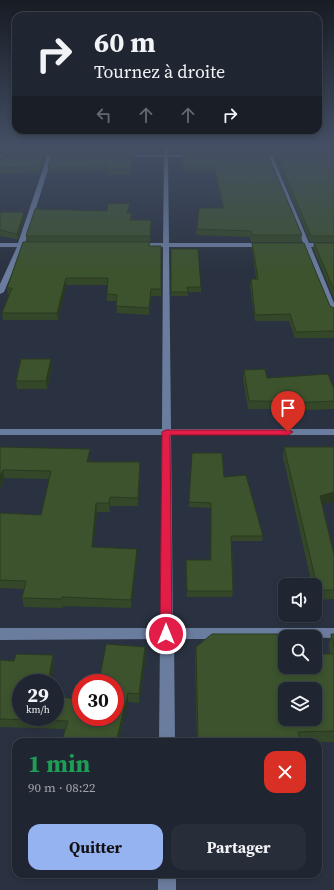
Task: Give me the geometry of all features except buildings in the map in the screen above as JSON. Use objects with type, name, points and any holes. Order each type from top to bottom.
[{"type":"street","points":[[0,292],[21,245],[39,190]]},
{"type":"street","points":[[166,190],[167,738]]},
{"type":"street","points":[[284,190],[334,312]]},
{"type":"street","points":[[0,245],[44,245]]},
{"type":"street","points":[[128,245],[275,245]]},
{"type":"street","points":[[283,245],[334,245]]},
{"type":"street","points":[[0,432],[334,432]]},
{"type":"street","points":[[0,634],[334,633]]},
{"type":"street","points":[[167,878],[167,890]]},
{"type":"route","points":[[166,634],[166,432],[288,432]]}]
